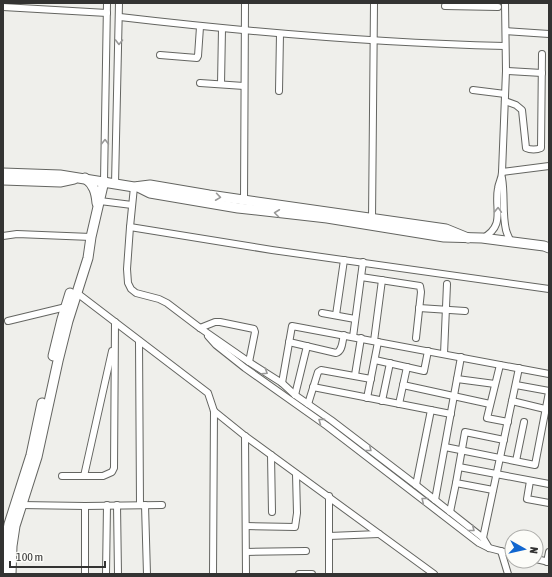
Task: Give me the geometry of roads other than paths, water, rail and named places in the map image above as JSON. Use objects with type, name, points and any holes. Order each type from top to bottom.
[{"type":"main road","points":[[3,174],[60,175],[84,178],[136,187],[150,193],[238,208],[327,218],[444,237],[482,238],[547,246]]},
{"type":"main road","points":[[3,180],[60,182],[84,178],[91,182],[99,205]]},
{"type":"main road","points":[[11,574],[12,546],[15,526],[37,457],[58,361],[88,258],[91,237],[104,181]]},
{"type":"main road","points":[[136,187],[150,185],[446,229],[468,238]]},
{"type":"main road","points":[[3,574],[4,549],[9,524],[31,455],[52,360],[66,307],[82,256],[91,237]]},
{"type":"street","points":[[104,181],[107,3]]},
{"type":"street","points":[[115,184],[120,17],[119,3]]},
{"type":"street","points":[[244,3],[244,200]]},
{"type":"street","points":[[372,219],[374,3]]},
{"type":"street","points":[[505,3],[506,71],[502,174],[506,232],[511,242]]},
{"type":"street","points":[[445,6],[498,5],[505,24]]},
{"type":"street","points":[[3,7],[107,13]]},
{"type":"street","points":[[120,17],[280,34],[374,41],[505,46]]},
{"type":"street","points":[[160,55],[197,58],[200,26]]},
{"type":"street","points":[[221,84],[222,29]]},
{"type":"street","points":[[506,31],[549,34]]},
{"type":"street","points":[[279,91],[280,34]]},
{"type":"street","points":[[505,101],[516,105],[522,110],[526,148],[541,148],[542,54]]},
{"type":"street","points":[[506,71],[542,73]]},
{"type":"street","points":[[200,83],[244,86]]},
{"type":"street","points":[[473,90],[505,94]]},
{"type":"street","points":[[502,174],[549,166]]},
{"type":"street","points":[[482,238],[492,233],[496,224],[498,188],[502,174]]},
{"type":"street","points":[[136,187],[132,205],[127,269],[128,283],[131,289],[136,293],[159,299],[167,303],[249,362],[282,383],[295,395],[416,485],[483,538],[489,548]]},
{"type":"street","points":[[99,205],[132,205]]},
{"type":"street","points":[[130,227],[344,260],[549,289]]},
{"type":"street","points":[[3,236],[17,234],[91,237]]},
{"type":"street","points":[[336,316],[344,260]]},
{"type":"street","points":[[353,337],[363,262]]},
{"type":"street","points":[[361,277],[420,286],[420,308],[416,338]]},
{"type":"street","points":[[367,398],[375,360],[382,280]]},
{"type":"street","points":[[444,354],[447,284]]},
{"type":"street","points":[[77,293],[208,393],[214,411],[213,574]]},
{"type":"street","points":[[8,321],[66,307]]},
{"type":"street","points":[[420,308],[465,311]]},
{"type":"street","points":[[322,313],[355,319]]},
{"type":"street","points":[[62,476],[108,475],[114,468],[115,322]]},
{"type":"street","points":[[199,327],[220,322],[254,329],[255,332],[249,362]]},
{"type":"street","points":[[282,383],[292,326],[549,374]]},
{"type":"street","points":[[199,327],[216,345],[245,368],[327,426],[479,543],[489,548],[504,552]]},
{"type":"street","points":[[289,342],[332,352],[339,352],[344,335]]},
{"type":"street","points":[[84,476],[114,338]]},
{"type":"street","points":[[355,375],[361,338]]},
{"type":"street","points":[[140,341],[143,505],[147,574]]},
{"type":"street","points":[[295,395],[307,346]]},
{"type":"street","points":[[375,360],[424,371],[428,351]]},
{"type":"street","points":[[435,500],[461,357]]},
{"type":"street","points":[[382,401],[390,363]]},
{"type":"street","points":[[500,365],[487,418],[508,422]]},
{"type":"street","points":[[399,404],[407,367]]},
{"type":"street","points":[[483,538],[519,368]]},
{"type":"street","points":[[308,404],[318,372],[321,370],[371,379]]},
{"type":"street","points":[[457,379],[495,384]]},
{"type":"street","points":[[403,385],[490,404]]},
{"type":"street","points":[[445,447],[535,465],[547,410],[549,392],[516,385]]},
{"type":"street","points":[[313,387],[451,414]]},
{"type":"street","points":[[512,402],[547,410]]},
{"type":"street","points":[[416,485],[431,410]]},
{"type":"street","points":[[214,411],[271,456],[329,496],[434,574]]},
{"type":"street","points":[[516,461],[524,422]]},
{"type":"street","points":[[542,430],[549,432]]},
{"type":"street","points":[[450,512],[465,432],[504,440]]},
{"type":"street","points":[[245,436],[246,574]]},
{"type":"street","points":[[271,456],[272,512]]},
{"type":"street","points":[[459,467],[549,484]]},
{"type":"street","points":[[246,526],[295,527],[296,474]]},
{"type":"street","points":[[530,481],[527,499],[549,503]]},
{"type":"street","points":[[456,483],[493,490]]},
{"type":"street","points":[[329,496],[329,574]]},
{"type":"street","points":[[21,505],[162,505]]},
{"type":"street","points":[[106,574],[107,505]]},
{"type":"street","points":[[117,505],[118,574]]},
{"type":"street","points":[[85,506],[85,574]]},
{"type":"street","points":[[329,536],[379,534]]},
{"type":"street","points":[[246,552],[306,551]]},
{"type":"street","points":[[501,551],[508,574]]},
{"type":"street","points":[[548,562],[549,552]]},
{"type":"street","points":[[299,574],[312,574]]}]
